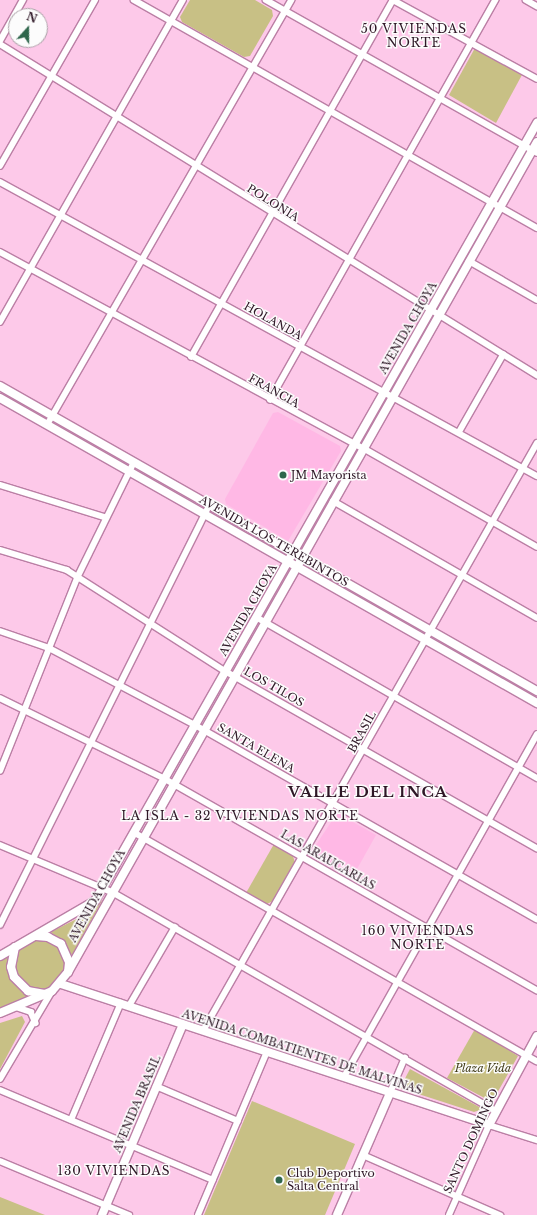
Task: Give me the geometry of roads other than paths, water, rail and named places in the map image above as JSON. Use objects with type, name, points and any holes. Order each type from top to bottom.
[{"type":"main road","name":"AVENIDA CHOYA","points":[[36,936],[88,909],[103,888],[537,123]]},
{"type":"main road","name":"AVENIDA CHOYA","points":[[68,972],[332,501],[500,207],[535,152],[537,142]]},
{"type":"main road","name":"AVENIDA LOS TEREBINTOS","points":[[0,386],[537,691]]},
{"type":"main road","name":"AVENIDA LOS TEREBINTOS","points":[[0,398],[537,703]]},
{"type":"main road","points":[[0,956],[36,936],[48,937],[61,944],[69,962],[68,972],[61,984],[48,993],[0,1013]]},
{"type":"main road","points":[[16,947],[11,967],[14,977],[28,991],[48,993]]},
{"type":"main road","name":"AVENIDA COMBATIENTES DE MALVINAS","points":[[61,984],[488,1125]]},
{"type":"main road","name":"AVENIDA BRASIL","points":[[102,1215],[183,1024]]},
{"type":"main road","name":"SANTO DOMINGO","points":[[488,1125],[537,1036]]},
{"type":"main road","points":[[337,1215],[390,1093]]},
{"type":"street","points":[[0,41],[23,0]]},
{"type":"street","points":[[0,166],[95,0]]},
{"type":"street","points":[[134,0],[537,228]]},
{"type":"street","points":[[0,322],[183,0]]},
{"type":"street","points":[[266,0],[535,152]]},
{"type":"street","points":[[47,425],[291,0]]},
{"type":"street","points":[[190,357],[393,0],[471,41],[537,79]]},
{"type":"street","points":[[270,400],[495,0]]},
{"type":"street","points":[[526,0],[537,6]]},
{"type":"street","name":"POLONIA","points":[[0,44],[437,317],[537,375]]},
{"type":"street","name":"HOLANDA","points":[[0,182],[384,393],[393,395],[537,476]]},
{"type":"street","name":"FRANCIA","points":[[0,252],[354,446],[363,448],[537,547]]},
{"type":"street","points":[[469,261],[537,300]]},
{"type":"street","points":[[459,432],[503,355]]},
{"type":"street","name":"BRASIL","points":[[203,1031],[364,750],[537,443]]},
{"type":"street","points":[[0,772],[77,578],[104,517],[134,462]]},
{"type":"street","points":[[0,485],[104,517]]},
{"type":"street","points":[[332,501],[537,618]]},
{"type":"street","points":[[0,925],[209,505]]},
{"type":"street","name":"LOS TILOS","points":[[0,550],[67,570],[148,625],[225,671],[537,848]]},
{"type":"street","points":[[256,617],[537,778]]},
{"type":"street","name":"SANTA ELENA","points":[[0,631],[49,648],[195,725],[537,919]]},
{"type":"street","name":"LAS ARAUCARIAS","points":[[0,698],[25,708],[165,779],[537,990]]},
{"type":"street","points":[[344,1077],[537,735]]},
{"type":"street","points":[[134,833],[537,1061]]},
{"type":"street","points":[[0,845],[112,892],[496,1110]]},
{"type":"street","points":[[129,1006],[175,927]]},
{"type":"street","points":[[0,1079],[36,1024],[48,993]]},
{"type":"street","points":[[71,1120],[121,1003]]},
{"type":"street","points":[[16,1007],[31,1012],[36,1024]]},
{"type":"street","points":[[198,1215],[267,1052]]},
{"type":"street","points":[[390,1093],[405,1058]]},
{"type":"street","points":[[156,1086],[238,1120]]},
{"type":"street","points":[[0,1090],[213,1180]]},
{"type":"street","name":"AVENIDA COMBATIENTES DE MALVINAS","points":[[488,1125],[537,1140]]},
{"type":"street","name":"SANTO DOMINGO","points":[[449,1215],[488,1125]]},
{"type":"street","points":[[363,1155],[500,1215]]},
{"type":"street","points":[[0,1161],[129,1215]]},
{"type":"place","name":"JM Mayorista","points":[[283,475]]},
{"type":"place","name":"Club Deportivo Salta Central","points":[[279,1180]]},
{"type":"district","name":"50 VIVIENDAS NORTE","points":[[414,36]]},
{"type":"district","name":"VALLE DEL INCA","points":[[368,792]]},
{"type":"district","name":"LA ISLA - 32 VIVIENDAS NORTE","points":[[240,816]]},
{"type":"district","name":"160 VIVIENDAS NORTE","points":[[418,938]]},
{"type":"district","name":"130 VIVIENDAS","points":[[114,1171]]},
{"type":"park label","name":"Plaza Vida","points":[[483,1068]]}]
